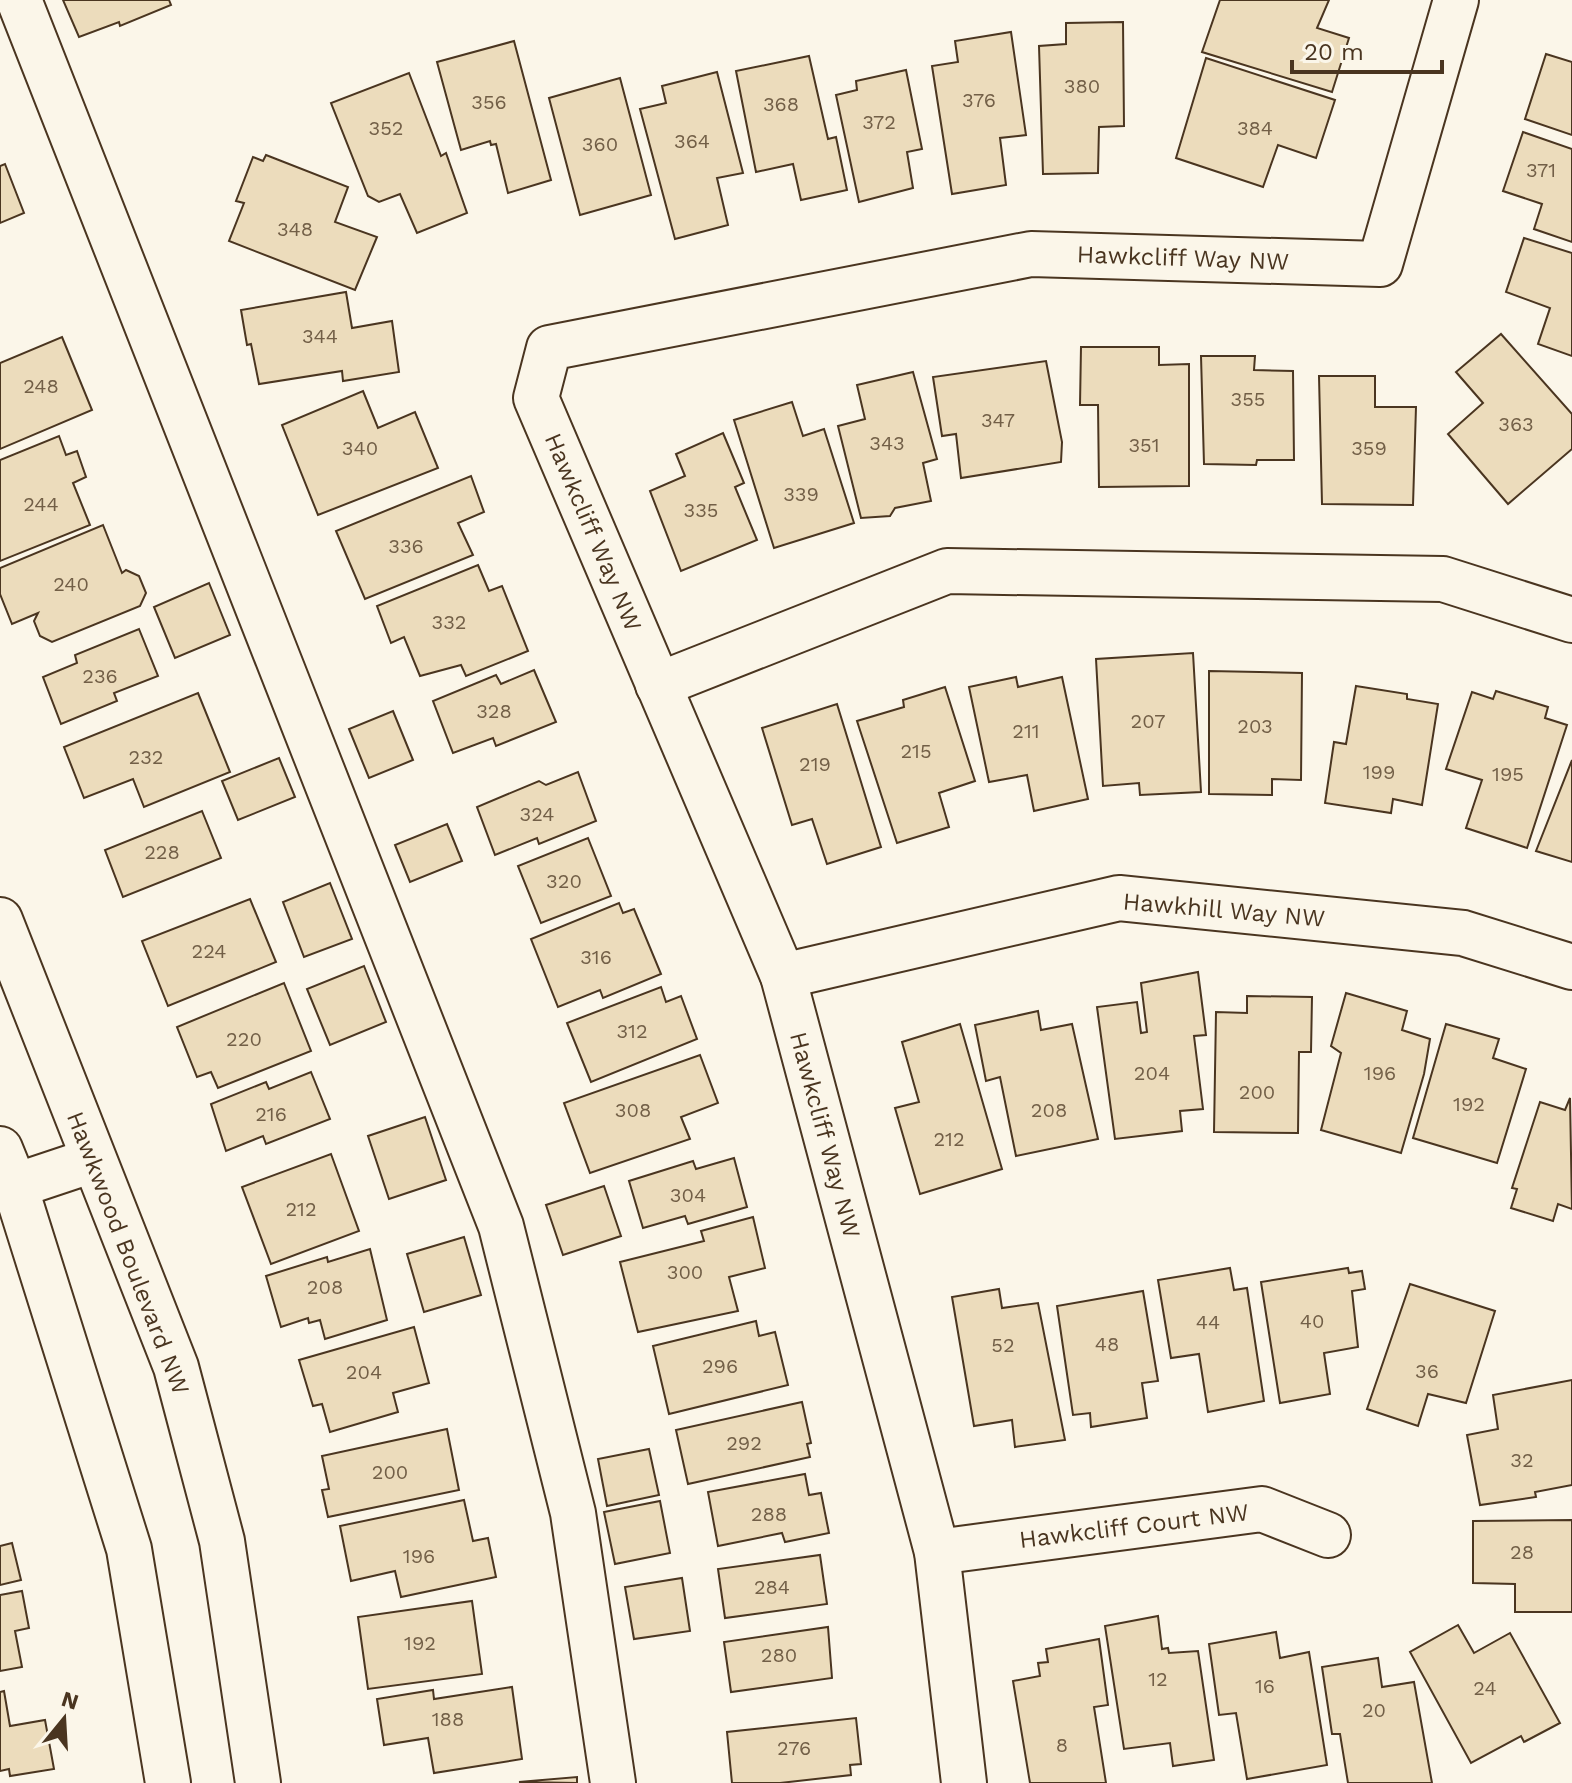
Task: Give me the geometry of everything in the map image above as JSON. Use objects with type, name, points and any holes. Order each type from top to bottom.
[{"type":"street","points":[[19,0],[501,1226],[573,1513],[613,1783]]},
{"type":"street","name":"Hawkcliff Way NW","points":[[964,1783],[937,1552],[783,976],[536,398],[549,348],[1031,254],[1380,264],[1456,0]]},
{"type":"street","points":[[658,685],[947,571],[1443,579],[1572,620]]},
{"type":"street","name":"Hawkhill Way NW","points":[[783,976],[1119,898],[1463,933],[1572,967]]},
{"type":"street","name":"Hawkwood Boulevard NW","points":[[0,920],[176,1367],[222,1541],[258,1783]]},
{"type":"street","points":[[93,1160],[7,1167],[129,1549],[168,1783]]},
{"type":"street","name":"Hawkcliff Court NW","points":[[937,1552],[1262,1509],[1328,1535]]},
{"type":"building","points":[[63,0],[169,0],[171,5],[120,26],[119,22],[79,37]]},
{"type":"building","points":[[1220,0],[1329,0],[1317,28],[1349,38],[1332,92],[1202,52]]},
{"type":"building","points":[[1123,22],[1124,126],[1099,127],[1098,173],[1043,174],[1039,46],[1066,44],[1066,23]]},
{"type":"building","points":[[1011,32],[1026,135],[1000,138],[1006,185],[952,194],[932,66],[958,62],[955,41]]},
{"type":"building","points":[[514,41],[551,180],[508,193],[496,144],[491,145],[490,141],[461,150],[437,62]]},
{"type":"building","points":[[1546,54],[1572,62],[1572,135],[1525,119]]},
{"type":"building","points":[[809,56],[828,139],[836,137],[847,190],[801,200],[793,164],[756,172],[736,71]]},
{"type":"building","points":[[1206,58],[1335,100],[1316,158],[1278,145],[1263,187],[1176,158]]},
{"type":"building","points":[[906,70],[922,149],[907,152],[913,188],[859,202],[836,95],[857,90],[856,81]]},
{"type":"building","points":[[717,72],[743,173],[717,178],[728,225],[675,239],[640,109],[666,103],[662,86]]},
{"type":"building","points":[[409,73],[441,156],[446,153],[467,213],[417,233],[400,194],[379,202],[368,196],[331,103]]},
{"type":"building","points":[[620,78],[651,195],[580,215],[549,98]]},
{"type":"building","points":[[1523,132],[1572,149],[1572,242],[1534,229],[1542,204],[1503,191]]},
{"type":"building","points":[[266,155],[348,187],[335,222],[377,237],[355,290],[229,241],[244,203],[236,201],[253,157],[263,161]]},
{"type":"building","points":[[5,164],[24,213],[0,223],[0,166]]},
{"type":"building","points":[[1524,238],[1572,253],[1572,356],[1538,344],[1550,308],[1506,292]]},
{"type":"building","points":[[346,292],[352,328],[392,321],[399,372],[343,381],[342,371],[259,384],[251,344],[247,345],[241,310]]},
{"type":"building","points":[[1501,334],[1572,414],[1572,449],[1508,504],[1448,434],[1483,403],[1456,372]]},
{"type":"building","points":[[62,337],[92,410],[0,449],[0,363]]},
{"type":"building","points":[[1081,347],[1159,347],[1159,365],[1189,364],[1189,486],[1099,487],[1098,405],[1080,405]]},
{"type":"building","points":[[1201,356],[1255,356],[1254,370],[1293,371],[1294,460],[1257,460],[1256,465],[1204,464]]},
{"type":"building","points":[[1046,361],[1062,442],[1061,462],[961,478],[956,434],[942,436],[933,377]]},
{"type":"building","points":[[913,372],[937,459],[923,463],[931,501],[895,508],[890,516],[861,518],[838,426],[865,419],[857,385]]},
{"type":"building","points":[[1319,376],[1375,376],[1375,407],[1416,407],[1413,505],[1322,504]]},
{"type":"building","points":[[363,391],[378,428],[415,412],[438,468],[318,515],[282,425]]},
{"type":"building","points":[[792,402],[803,436],[824,429],[854,523],[774,548],[734,420]]},
{"type":"building","points":[[723,433],[744,483],[735,487],[757,540],[681,571],[650,491],[685,476],[676,454]]},
{"type":"building","points":[[59,436],[66,455],[77,451],[86,477],[73,483],[90,525],[0,561],[0,460]]},
{"type":"building","points":[[471,476],[484,512],[458,523],[473,555],[365,599],[336,531]]},
{"type":"building","points":[[103,525],[122,573],[126,570],[139,576],[146,593],[140,606],[52,642],[40,636],[34,621],[38,613],[12,624],[0,594],[0,568]]},
{"type":"building","points":[[478,565],[489,591],[502,586],[528,651],[466,676],[461,665],[420,676],[404,637],[391,643],[377,606]]},
{"type":"building","points":[[209,583],[230,635],[175,658],[154,607]]},
{"type":"building","points":[[139,629],[158,676],[114,693],[117,701],[61,724],[43,677],[77,663],[75,655]]},
{"type":"building","points":[[1193,653],[1201,792],[1140,795],[1139,783],[1103,786],[1096,659]]},
{"type":"building","points":[[534,670],[556,722],[496,746],[493,738],[453,753],[433,701],[496,675],[501,684]]},
{"type":"building","points":[[1209,671],[1302,673],[1301,780],[1272,779],[1272,795],[1209,794]]},
{"type":"building","points":[[1016,677],[1018,687],[1062,677],[1088,799],[1034,811],[1027,775],[989,782],[969,687]]},
{"type":"building","points":[[1356,686],[1407,694],[1407,699],[1438,704],[1422,805],[1393,799],[1391,813],[1325,803],[1334,742],[1346,744]]},
{"type":"building","points":[[945,687],[975,781],[939,793],[949,827],[897,843],[857,721],[904,707],[903,700]]},
{"type":"building","points":[[1496,691],[1548,707],[1545,718],[1567,725],[1527,848],[1466,828],[1482,780],[1446,769],[1472,692],[1493,699]]},
{"type":"building","points":[[198,693],[230,772],[144,807],[133,779],[84,798],[64,747]]},
{"type":"building","points":[[837,704],[881,847],[827,864],[812,819],[792,825],[762,728]]},
{"type":"building","points":[[393,711],[413,760],[369,778],[349,729]]},
{"type":"building","points":[[279,758],[295,797],[238,820],[222,781]]},
{"type":"building","points":[[1572,760],[1572,862],[1536,851]]},
{"type":"building","points":[[578,772],[596,821],[539,844],[537,838],[495,855],[477,807],[539,781],[546,785]]},
{"type":"building","points":[[202,811],[221,858],[123,897],[105,850]]},
{"type":"building","points":[[447,824],[462,861],[410,882],[395,845]]},
{"type":"building","points":[[588,838],[611,896],[541,923],[518,866]]},
{"type":"building","points":[[330,883],[352,939],[304,957],[283,902]]},
{"type":"building","points":[[250,899],[276,962],[168,1006],[142,941]]},
{"type":"building","points":[[619,903],[623,913],[634,909],[661,974],[603,998],[600,990],[558,1007],[531,939]]},
{"type":"building","points":[[364,966],[386,1022],[330,1045],[307,989]]},
{"type":"building","points":[[1198,972],[1206,1035],[1194,1036],[1203,1109],[1180,1111],[1182,1131],[1115,1139],[1097,1007],[1137,1002],[1141,1033],[1147,1032],[1141,983]]},
{"type":"building","points":[[284,983],[311,1051],[218,1088],[211,1072],[197,1077],[177,1027]]},
{"type":"building","points":[[661,987],[666,1002],[681,996],[697,1039],[591,1082],[567,1023]]},
{"type":"building","points":[[1346,993],[1407,1011],[1402,1030],[1430,1039],[1424,1074],[1401,1153],[1321,1130],[1341,1053],[1331,1046]]},
{"type":"building","points":[[1247,996],[1312,997],[1311,1052],[1299,1052],[1298,1133],[1214,1132],[1216,1012],[1247,1013]]},
{"type":"building","points":[[1038,1011],[1041,1030],[1072,1024],[1098,1139],[1016,1156],[1000,1077],[986,1081],[975,1025]]},
{"type":"building","points":[[960,1024],[1002,1169],[920,1194],[895,1108],[919,1102],[902,1042]]},
{"type":"building","points":[[1446,1024],[1499,1039],[1493,1058],[1526,1069],[1497,1163],[1413,1138]]},
{"type":"building","points":[[700,1055],[718,1103],[681,1117],[690,1139],[590,1173],[564,1103]]},
{"type":"building","points":[[311,1072],[330,1119],[266,1144],[263,1136],[226,1151],[211,1104],[266,1082],[269,1089]]},
{"type":"building","points":[[1570,1098],[1572,1209],[1558,1204],[1553,1221],[1511,1208],[1517,1189],[1512,1188],[1540,1102],[1565,1110]]},
{"type":"building","points":[[425,1117],[446,1180],[389,1199],[368,1136]]},
{"type":"building","points":[[331,1154],[359,1231],[271,1264],[242,1187]]},
{"type":"building","points":[[734,1158],[747,1207],[688,1224],[685,1216],[643,1228],[629,1181],[693,1161],[696,1169]]},
{"type":"building","points":[[604,1186],[621,1236],[563,1255],[546,1205]]},
{"type":"building","points":[[753,1217],[765,1268],[729,1277],[738,1311],[638,1332],[620,1262],[704,1241],[701,1231]]},
{"type":"building","points":[[464,1237],[481,1295],[424,1312],[407,1254]]},
{"type":"building","points":[[370,1249],[387,1320],[325,1339],[320,1320],[309,1323],[308,1318],[281,1327],[266,1276],[327,1257],[328,1262]]},
{"type":"building","points":[[1230,1268],[1234,1290],[1247,1288],[1264,1401],[1208,1412],[1199,1354],[1171,1358],[1158,1280]]},
{"type":"building","points":[[1348,1268],[1349,1273],[1362,1271],[1365,1289],[1352,1291],[1358,1347],[1324,1353],[1330,1394],[1280,1403],[1261,1282]]},
{"type":"building","points":[[1410,1284],[1495,1311],[1466,1403],[1428,1394],[1418,1426],[1367,1409]]},
{"type":"building","points":[[999,1289],[1002,1308],[1038,1303],[1065,1440],[1015,1447],[1012,1420],[974,1426],[952,1297]]},
{"type":"building","points":[[1143,1291],[1158,1381],[1142,1383],[1147,1418],[1091,1427],[1090,1413],[1073,1415],[1057,1306]]},
{"type":"building","points":[[756,1321],[759,1336],[775,1332],[788,1385],[669,1414],[653,1346]]},
{"type":"building","points":[[414,1327],[429,1383],[393,1393],[398,1412],[330,1432],[322,1404],[313,1406],[299,1360]]},
{"type":"building","points":[[1572,1380],[1572,1485],[1535,1492],[1536,1497],[1480,1505],[1467,1435],[1498,1429],[1493,1395]]},
{"type":"building","points":[[802,1402],[811,1443],[807,1444],[810,1457],[688,1484],[676,1430]]},
{"type":"building","points":[[447,1429],[459,1490],[328,1517],[322,1490],[329,1489],[322,1456]]},
{"type":"building","points":[[649,1449],[659,1495],[607,1506],[598,1459]]},
{"type":"building","points":[[805,1474],[809,1495],[821,1493],[829,1533],[785,1542],[782,1533],[718,1546],[708,1492]]},
{"type":"building","points":[[464,1500],[473,1541],[488,1538],[496,1577],[401,1597],[395,1571],[351,1581],[340,1526]]},
{"type":"building","points":[[660,1501],[670,1553],[615,1564],[604,1512]]},
{"type":"building","points":[[1572,1520],[1572,1612],[1515,1612],[1515,1584],[1473,1583],[1473,1521]]},
{"type":"building","points":[[12,1543],[21,1580],[0,1585],[0,1546]]},
{"type":"building","points":[[820,1555],[827,1604],[725,1618],[718,1569]]},
{"type":"building","points":[[682,1578],[690,1631],[634,1639],[625,1587]]},
{"type":"building","points":[[22,1591],[29,1628],[15,1631],[22,1667],[0,1671],[0,1595]]},
{"type":"building","points":[[472,1601],[482,1674],[368,1689],[358,1617]]},
{"type":"building","points":[[1158,1616],[1162,1649],[1168,1648],[1169,1653],[1198,1651],[1214,1760],[1173,1766],[1170,1743],[1124,1749],[1105,1626]]},
{"type":"building","points":[[1458,1625],[1474,1653],[1510,1633],[1560,1723],[1524,1742],[1521,1736],[1471,1763],[1410,1652]]},
{"type":"building","points":[[828,1627],[832,1678],[731,1692],[724,1642]]},
{"type":"building","points":[[1276,1632],[1280,1658],[1309,1652],[1327,1765],[1247,1779],[1236,1713],[1219,1715],[1209,1644]]},
{"type":"building","points":[[1099,1639],[1108,1705],[1094,1707],[1106,1783],[1030,1783],[1013,1681],[1040,1676],[1038,1663],[1048,1662],[1046,1649]]},
{"type":"building","points":[[1378,1658],[1382,1687],[1414,1682],[1432,1783],[1348,1783],[1340,1734],[1332,1734],[1322,1667]]},
{"type":"building","points":[[512,1687],[522,1759],[434,1773],[428,1738],[384,1745],[377,1699],[433,1690],[434,1699]]},
{"type":"building","points":[[4,1691],[10,1726],[45,1720],[54,1769],[10,1776],[9,1769],[0,1771],[0,1692]]},
{"type":"building","points":[[856,1718],[861,1764],[850,1765],[851,1775],[780,1783],[732,1783],[727,1732]]},
{"type":"building","points":[[577,1777],[577,1783],[519,1782]]}]
